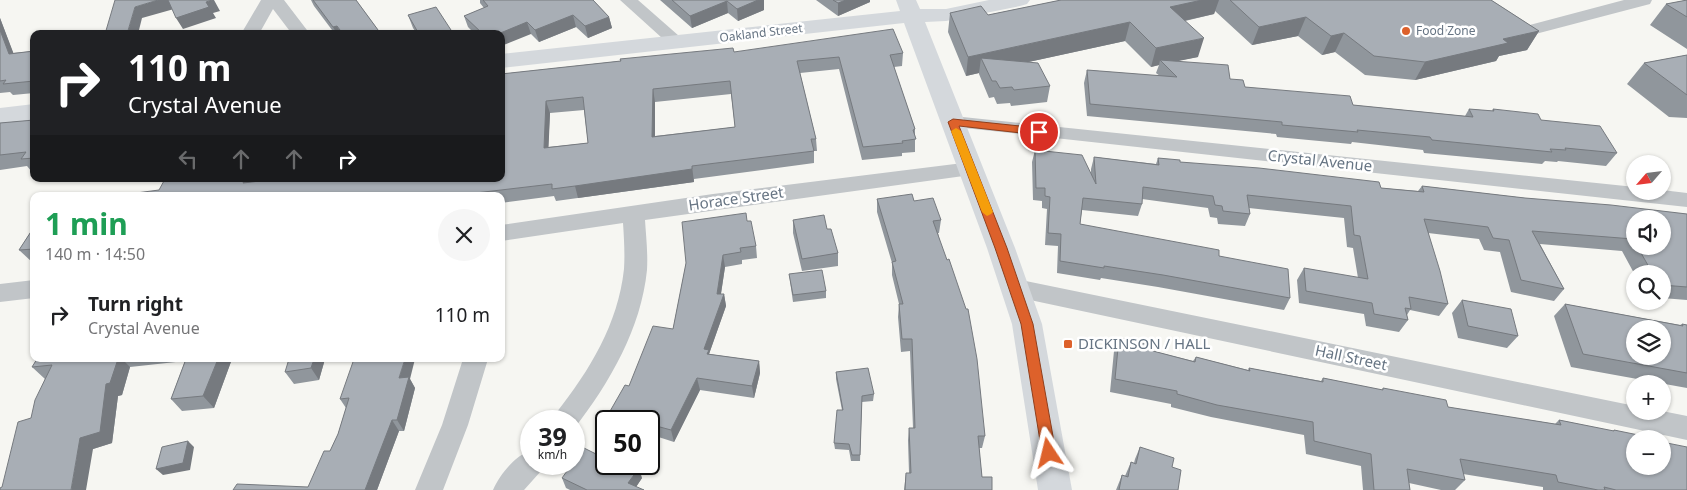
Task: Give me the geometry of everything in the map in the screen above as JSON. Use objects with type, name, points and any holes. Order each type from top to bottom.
[{"type":"main road","name":"Oakland Street","points":[[505,61],[678,43],[908,8],[946,15],[1020,0]]},
{"type":"main road","points":[[908,8],[1016,288],[1027,324],[1056,490]]},
{"type":"main road","points":[[0,116],[30,112]]},
{"type":"street","points":[[252,30],[269,0]]},
{"type":"street","points":[[275,0],[297,30]]},
{"type":"street","points":[[628,0],[678,43]]},
{"type":"street","points":[[1524,32],[1644,0]]},
{"type":"street","name":"Crystal Avenue","points":[[953,122],[1687,200]]},
{"type":"street","name":"Horace Street","points":[[505,232],[634,213],[971,169]]},
{"type":"street","points":[[574,410],[605,363],[631,299],[635,269],[634,213]]},
{"type":"street","name":"Hall Street","points":[[1016,288],[1687,428]]},
{"type":"street","points":[[0,293],[30,289]]},
{"type":"street","points":[[429,490],[455,425],[475,362]]},
{"type":"street","points":[[507,490],[520,475]]},
{"type":"building","points":[[115,0],[158,0],[135,7],[128,30],[106,30]]},
{"type":"building","points":[[168,0],[212,0],[206,2],[209,7],[176,18]]},
{"type":"building","points":[[313,0],[356,0],[378,30],[340,30],[337,26],[333,27]]},
{"type":"building","points":[[483,0],[593,0],[609,17],[585,26],[573,15],[535,30],[527,22],[505,31],[479,30],[464,16],[488,6]]},
{"type":"building","points":[[672,0],[758,0],[737,9],[727,1],[690,16]]},
{"type":"building","points":[[833,0],[846,0],[838,3]]},
{"type":"building","points":[[1061,0],[1202,0],[1170,7],[1204,38],[1156,48],[1130,22],[968,57],[950,13],[981,6],[988,15]]},
{"type":"building","name":"Food Zone","points":[[1230,0],[1491,0],[1539,31],[1503,39],[1508,43],[1425,62],[1374,56],[1344,33],[1331,36],[1306,17],[1259,27]]},
{"type":"building","points":[[1687,0],[1687,17],[1666,4]]},
{"type":"building","points":[[436,7],[451,30],[417,30],[408,15]]},
{"type":"building","points":[[893,29],[903,53],[890,55],[915,129],[913,130],[916,139],[902,141],[903,143],[863,147],[839,57],[797,61],[816,139],[811,139],[814,151],[692,166],[692,169],[552,189],[552,184],[484,192],[144,192],[159,190],[163,182],[505,182],[505,74],[621,61],[620,59],[733,48],[734,52]],"holes":[[[730,81],[735,127],[652,137],[653,89]],[[583,97],[588,143],[544,148],[546,101]]]},
{"type":"building","points":[[0,30],[9,54],[30,51],[30,81],[3,84],[6,80],[0,81]]},
{"type":"building","points":[[1687,55],[1687,95],[1644,63]]},
{"type":"building","points":[[981,58],[1038,63],[1050,86],[1014,90],[1012,87],[1000,88],[996,81],[992,81]]},
{"type":"building","points":[[1160,60],[1228,65],[1230,79],[1243,80],[1245,87],[1350,96],[1353,105],[1473,117],[1469,109],[1494,111],[1493,109],[1538,114],[1541,120],[1600,126],[1617,153],[1565,148],[1566,150],[1550,149],[1552,152],[1432,140],[1430,137],[1282,125],[1282,122],[1090,104],[1087,70],[1177,77]]},
{"type":"building","points":[[30,120],[30,158],[21,159],[26,152],[0,155],[0,123]]},
{"type":"building","points":[[1035,150],[1082,155],[1096,184],[1094,157],[1159,165],[1158,158],[1180,160],[1180,162],[1259,168],[1379,182],[1381,188],[1424,192],[1422,186],[1653,210],[1626,210],[1626,238],[1532,231],[1564,289],[1521,280],[1509,240],[1493,238],[1488,227],[1424,219],[1448,304],[1409,297],[1411,309],[1405,308],[1408,320],[1374,314],[1372,303],[1306,291],[1304,268],[1368,279],[1360,236],[1354,235],[1351,206],[1247,195],[1250,214],[1223,211],[1222,206],[1215,205],[1213,196],[1143,187],[1142,204],[1083,198],[1080,224],[1219,250],[1219,256],[1288,269],[1290,298],[1163,275],[1060,261],[1061,234],[1048,233],[1050,197],[1045,196],[1045,188],[1036,188]]},
{"type":"building","points":[[912,194],[914,201],[933,198],[941,220],[933,221],[947,260],[949,259],[966,309],[968,309],[977,359],[985,436],[978,436],[982,477],[992,477],[992,490],[905,490],[906,473],[911,473],[909,428],[915,428],[912,339],[902,339],[899,304],[903,304],[892,262],[896,261],[877,199]]},
{"type":"building","points":[[1671,212],[1687,214],[1687,287],[1671,286],[1671,265],[1648,265],[1642,255],[1671,255]]},
{"type":"building","points":[[746,213],[747,221],[751,221],[756,246],[740,248],[741,252],[723,255],[717,294],[724,294],[704,349],[709,350],[707,354],[759,361],[752,386],[697,378],[671,430],[660,427],[660,410],[611,410],[625,385],[629,386],[653,326],[673,329],[686,263],[682,222]]},
{"type":"building","points":[[824,215],[827,229],[831,229],[838,253],[802,259],[793,220]]},
{"type":"building","points":[[30,233],[30,249],[19,250]]},
{"type":"building","points":[[822,270],[826,291],[793,295],[789,274]]},
{"type":"building","points":[[1462,300],[1511,309],[1518,336],[1468,326]]},
{"type":"building","points":[[1565,304],[1651,320],[1626,320],[1626,362],[1583,354]]},
{"type":"building","points":[[1671,324],[1687,325],[1687,373],[1643,365],[1671,365]]},
{"type":"building","points":[[1119,338],[1153,345],[1153,351],[1195,362],[1196,357],[1250,371],[1249,368],[1323,382],[1323,378],[1446,400],[1448,407],[1561,425],[1559,420],[1614,430],[1626,432],[1626,475],[1671,475],[1671,444],[1687,447],[1687,490],[1616,490],[1604,487],[1605,490],[1598,490],[1558,482],[1556,475],[1460,459],[1465,480],[1407,469],[1410,490],[1374,490],[1371,454],[1314,441],[1313,422],[1217,405],[1177,394],[1177,391],[1115,379]]},
{"type":"building","points":[[35,362],[117,362],[110,383],[106,384],[100,432],[80,438],[71,490],[0,490],[18,422],[31,418],[35,400],[52,365],[32,367]]},
{"type":"building","points":[[185,362],[217,362],[203,396],[171,399]]},
{"type":"building","points":[[288,362],[313,362],[311,368],[285,372]]},
{"type":"building","points":[[353,362],[404,362],[399,378],[409,377],[397,420],[392,420],[365,490],[233,490],[237,484],[308,487],[324,451],[330,451],[338,434],[349,398],[340,399]]},
{"type":"building","points":[[868,368],[874,394],[862,396],[860,455],[852,455],[849,444],[834,443],[837,410],[843,410],[836,372]]},
{"type":"building","points":[[188,441],[183,463],[156,469],[162,447]]},
{"type":"building","points":[[1140,447],[1174,458],[1172,467],[1181,470],[1178,490],[1119,490],[1122,475],[1128,477],[1131,462],[1136,464]]},
{"type":"building","points":[[585,448],[595,454],[595,475],[634,475],[628,483],[644,490],[587,490],[562,478],[564,475],[585,475]]},
{"type":"slow traffic","points":[[956,131],[987,212]]},
{"type":"place","name":"Food Zone","points":[[1406,31]]},
{"type":"place","name":"DICKINSON / HALL","points":[[1068,344]]},
{"type":"route","points":[[1039,132],[953,122],[1016,288],[1027,324],[1049,453]]}]
